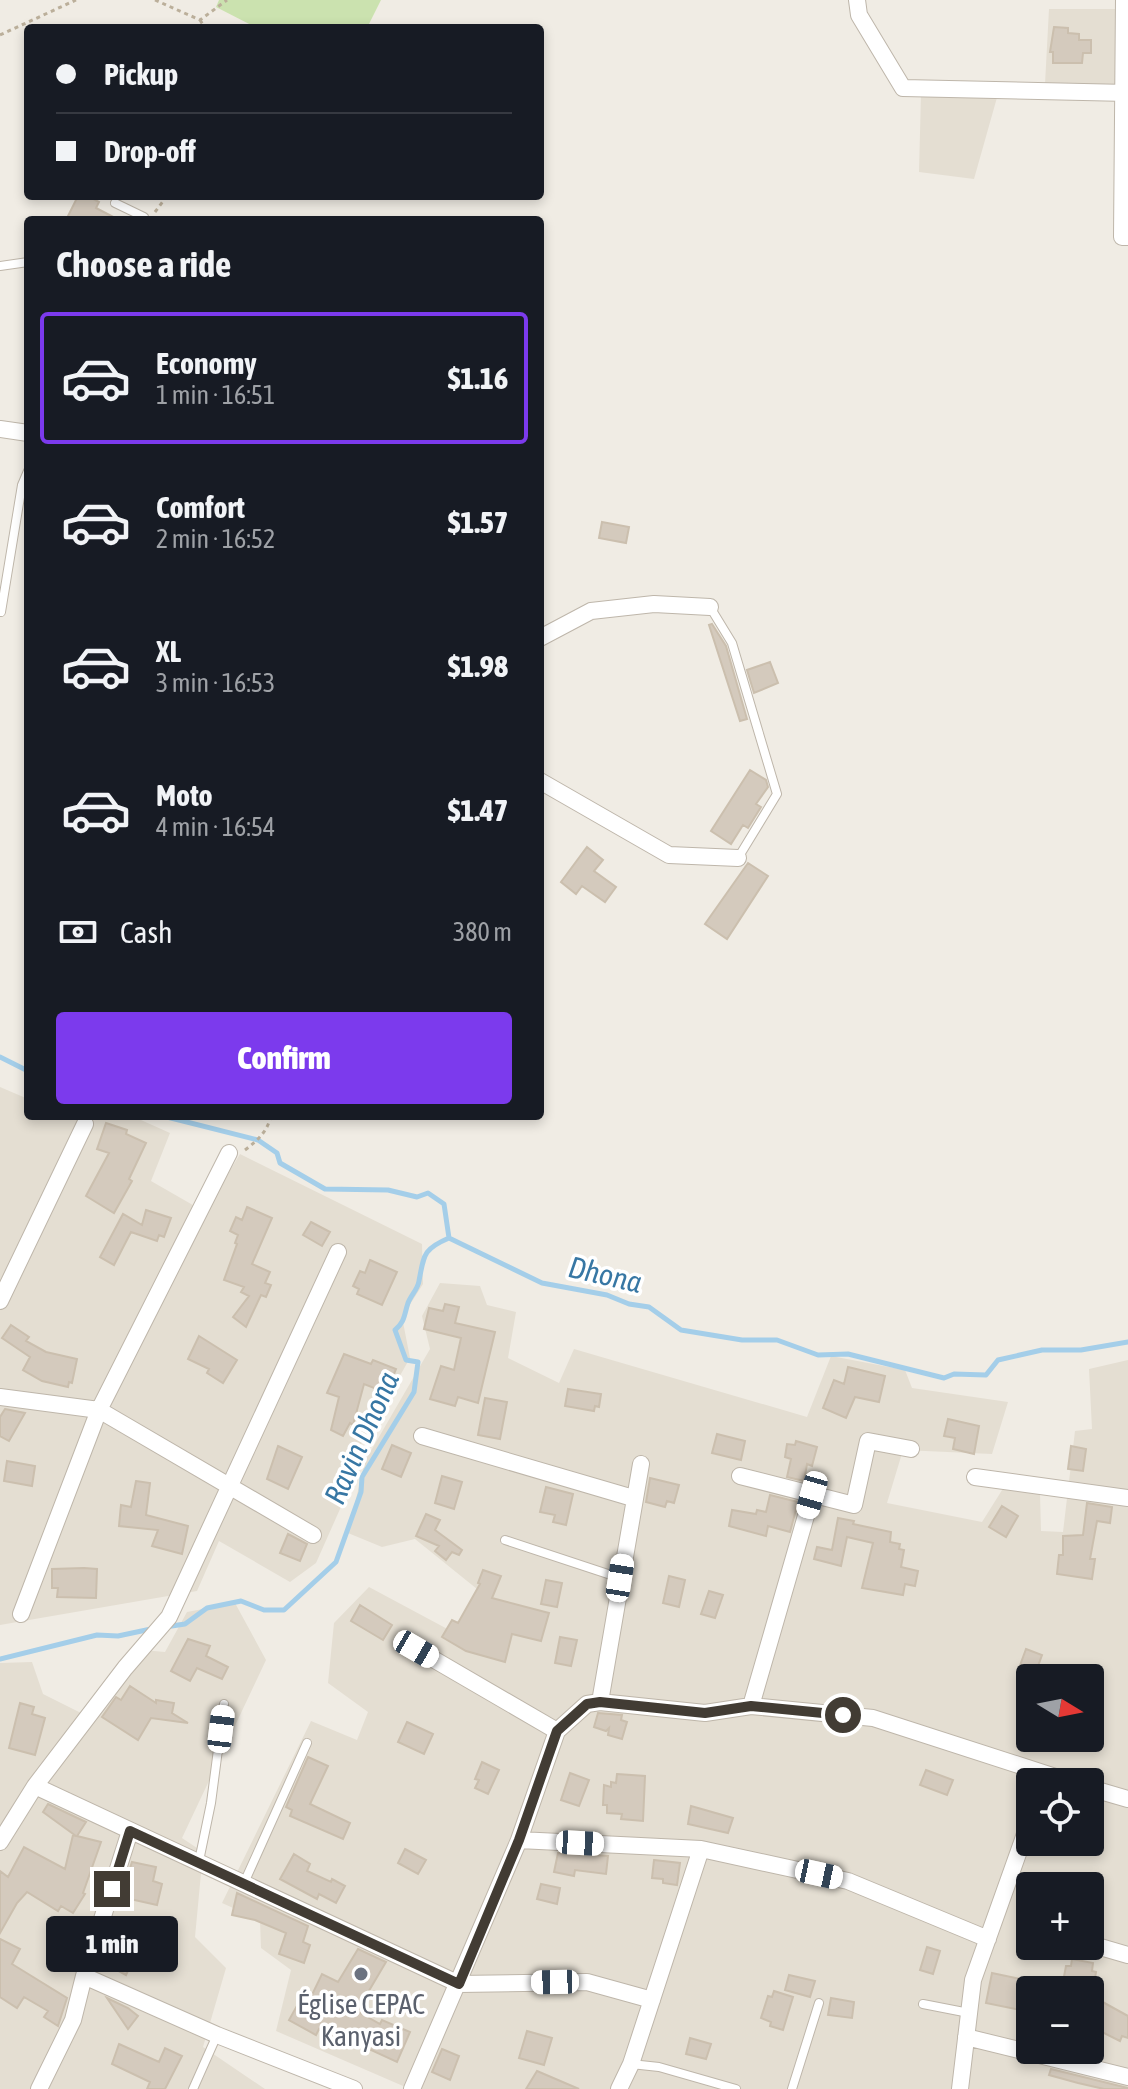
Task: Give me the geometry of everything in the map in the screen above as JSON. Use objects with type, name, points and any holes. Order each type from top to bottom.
[{"type":"street","points":[[857,0],[859,15],[903,88],[1125,93]]},
{"type":"street","points":[[1124,0],[1122,237],[1128,237]]},
{"type":"street","points":[[0,429],[24,432]]},
{"type":"street","points":[[544,636],[591,611],[654,604],[710,607]]},
{"type":"street","points":[[544,783],[669,855],[738,858]]},
{"type":"street","points":[[0,1301],[85,1124]]},
{"type":"street","points":[[21,1614],[99,1410],[229,1153]]},
{"type":"street","points":[[0,1842],[35,1786],[125,1668],[169,1617],[338,1252]]},
{"type":"street","points":[[0,1397],[99,1410],[313,1535]]},
{"type":"street","points":[[422,1436],[633,1498]]},
{"type":"street","points":[[740,1476],[854,1505],[868,1441],[911,1449]]},
{"type":"street","points":[[600,1702],[641,1464]]},
{"type":"street","points":[[975,1477],[1128,1498]]},
{"type":"street","points":[[751,1706],[812,1495]]},
{"type":"street","points":[[416,1649],[557,1731]]},
{"type":"street","points":[[412,2089],[519,1840],[557,1731],[587,1704],[600,1702],[705,1713],[751,1706],[873,1718],[1016,1768]]},
{"type":"street","points":[[35,1786],[459,1984],[587,1982],[652,2000]]},
{"type":"street","points":[[1104,1792],[1128,1799]]},
{"type":"street","points":[[39,2089],[73,2020],[130,1831]]},
{"type":"street","points":[[519,1840],[701,1849],[848,1881],[988,1939]]},
{"type":"street","points":[[619,2089],[631,2064],[701,1849]]},
{"type":"street","points":[[960,2089],[973,1980],[1017,1856]]},
{"type":"street","points":[[1104,1948],[1128,1955]]},
{"type":"street","points":[[84,1976],[217,2035],[354,2089]]},
{"type":"street","points":[[966,2037],[1128,2077]]},
{"type":"lane","points":[[115,203],[139,216]]},
{"type":"lane","points":[[0,266],[24,263]]},
{"type":"lane","points":[[1,612],[24,480]]},
{"type":"lane","points":[[710,607],[732,643],[777,794],[738,858]]},
{"type":"lane","points":[[505,1540],[620,1578]]},
{"type":"lane","points":[[199,1861],[211,1803],[224,1704]]},
{"type":"lane","points":[[244,1883],[307,1743]]},
{"type":"lane","points":[[792,2089],[819,2003]]},
{"type":"lane","points":[[923,2004],[969,2013]]},
{"type":"lane","points":[[193,2089],[217,2035]]},
{"type":"lane","points":[[631,2064],[659,2067],[736,2089]]},
{"type":"path","points":[[0,35],[76,0]]},
{"type":"path","points":[[155,0],[200,20],[202,24]]},
{"type":"path","points":[[200,20],[227,0]]},
{"type":"path","points":[[149,216],[159,210],[165,200]]},
{"type":"path","points":[[229,1153],[241,1152],[258,1140],[270,1120]]},
{"type":"shaded area","points":[[1049,9],[1118,9],[1118,87],[1045,84]]},
{"type":"shaded area","points":[[921,94],[998,94],[974,179],[919,172]]},
{"type":"shaded area","points":[[0,1087],[24,1097],[24,1120],[141,1120],[170,1133],[151,1181],[205,1212],[240,1154],[422,1244],[423,1284],[402,1317],[410,1358],[355,1455],[352,1482],[316,1563],[290,1582],[219,1541],[197,1591],[0,1625]]},
{"type":"shaded area","points":[[440,1283],[480,1286],[487,1305],[516,1312],[508,1358],[559,1383],[574,1349],[807,1417],[831,1356],[905,1370],[912,1388],[1008,1402],[992,1454],[903,1450],[887,1503],[982,1522],[1009,1479],[1040,1494],[1041,1531],[1063,1532],[1075,1431],[1092,1429],[1089,1369],[1128,1360],[1128,2089],[410,2089],[276,2031],[291,1970],[261,1948],[260,1920],[222,1903],[311,1721],[357,1740],[368,1712],[328,1683],[334,1623],[369,1587],[453,1632],[477,1589],[415,1539],[382,1547],[348,1533],[365,1461],[430,1349],[422,1316]]},
{"type":"shaded area","points":[[235,1603],[266,1660],[182,1838],[203,1852],[195,1937],[226,1968],[203,2047],[265,2089],[0,2089],[0,1663],[32,1662],[43,1694],[85,1715],[132,1649],[165,1652],[187,1612]]},
{"type":"green space","points":[[219,0],[381,0],[369,24],[249,24],[216,7]]},
{"type":"building","points":[[1054,27],[1068,28],[1068,33],[1079,34],[1079,40],[1091,40],[1091,53],[1083,53],[1082,63],[1053,63],[1053,52],[1050,52]]},
{"type":"building","points":[[76,200],[95,200],[99,202],[96,208],[111,216],[68,216]]},
{"type":"building","points":[[602,522],[629,527],[626,543],[599,538]]},
{"type":"building","points":[[712,624],[726,646],[747,719],[740,721],[709,625]]},
{"type":"building","points":[[770,662],[778,683],[754,693],[747,670]]},
{"type":"building","points":[[750,770],[766,780],[768,787],[756,804],[761,807],[748,828],[743,825],[731,844],[711,831]]},
{"type":"building","points":[[587,847],[603,860],[594,871],[616,887],[605,902],[582,886],[576,894],[561,882]]},
{"type":"building","points":[[748,863],[768,876],[727,939],[705,924]]},
{"type":"building","points":[[106,1123],[127,1130],[126,1134],[146,1143],[129,1179],[132,1181],[114,1213],[86,1196],[109,1153],[97,1149]]},
{"type":"building","points":[[247,1207],[272,1218],[252,1264],[270,1272],[265,1283],[271,1285],[266,1297],[261,1295],[246,1327],[233,1317],[249,1296],[241,1292],[244,1287],[224,1280],[237,1244],[238,1235],[230,1231],[236,1217],[242,1220]]},
{"type":"building","points":[[146,1210],[171,1218],[164,1237],[159,1235],[157,1241],[131,1232],[114,1265],[100,1257],[123,1214],[142,1225]]},
{"type":"building","points":[[311,1222],[330,1232],[322,1246],[303,1235]]},
{"type":"building","points":[[370,1260],[397,1272],[382,1305],[357,1294],[359,1289],[353,1286],[360,1271],[365,1273]]},
{"type":"building","points":[[445,1304],[459,1307],[455,1323],[495,1332],[478,1403],[458,1397],[455,1406],[430,1399],[441,1366],[454,1370],[461,1338],[424,1329],[429,1308],[443,1311]]},
{"type":"building","points":[[11,1325],[29,1337],[26,1341],[46,1352],[77,1359],[72,1383],[69,1382],[68,1387],[42,1381],[23,1370],[30,1357],[2,1338]]},
{"type":"building","points":[[199,1336],[237,1360],[223,1383],[207,1373],[209,1369],[188,1359]]},
{"type":"building","points":[[344,1354],[396,1369],[389,1386],[385,1384],[382,1391],[364,1384],[353,1425],[350,1423],[343,1436],[331,1430],[339,1397],[327,1393]]},
{"type":"building","points":[[848,1367],[885,1376],[879,1402],[855,1397],[846,1418],[823,1408],[834,1380],[844,1384]]},
{"type":"building","points":[[568,1389],[601,1394],[599,1407],[595,1406],[594,1411],[565,1406]]},
{"type":"building","points":[[485,1398],[507,1402],[500,1439],[478,1435]]},
{"type":"building","points":[[5,1409],[25,1413],[9,1441],[0,1436],[0,1417]]},
{"type":"building","points":[[948,1419],[979,1426],[974,1454],[953,1449],[955,1438],[944,1436]]},
{"type":"building","points":[[717,1434],[745,1441],[741,1460],[712,1453]]},
{"type":"building","points":[[796,1441],[817,1447],[812,1466],[807,1464],[804,1481],[787,1477],[791,1459],[785,1457],[787,1444],[795,1445]]},
{"type":"building","points":[[392,1445],[411,1453],[401,1477],[382,1469]]},
{"type":"building","points":[[278,1446],[302,1457],[288,1489],[267,1479]]},
{"type":"building","points":[[1071,1446],[1086,1449],[1083,1471],[1068,1469]]},
{"type":"building","points":[[7,1461],[35,1466],[32,1486],[4,1481]]},
{"type":"building","points":[[442,1476],[462,1482],[454,1509],[435,1503]]},
{"type":"building","points":[[650,1478],[679,1485],[674,1503],[667,1501],[665,1507],[646,1502]]},
{"type":"building","points":[[136,1481],[150,1483],[146,1515],[188,1526],[182,1554],[152,1546],[158,1530],[119,1526],[121,1505],[131,1507]]},
{"type":"building","points":[[546,1487],[573,1494],[566,1525],[553,1522],[555,1515],[540,1512]]},
{"type":"building","points":[[770,1495],[798,1502],[790,1532],[768,1526],[766,1536],[729,1526],[732,1510],[756,1514],[757,1510],[766,1512]]},
{"type":"building","points":[[1087,1503],[1112,1507],[1110,1523],[1097,1521],[1090,1559],[1095,1559],[1092,1579],[1057,1574],[1059,1555],[1063,1555],[1063,1536],[1083,1535]]},
{"type":"building","points":[[1002,1506],[1018,1516],[1006,1537],[989,1527]]},
{"type":"building","points":[[426,1514],[440,1520],[435,1530],[462,1550],[459,1555],[452,1552],[446,1560],[435,1551],[439,1546],[416,1536]]},
{"type":"building","points":[[838,1518],[891,1532],[890,1542],[900,1544],[899,1549],[904,1550],[901,1567],[918,1571],[915,1586],[905,1584],[903,1595],[862,1588],[873,1543],[847,1537],[841,1566],[814,1559],[817,1547],[832,1550]]},
{"type":"building","points":[[288,1534],[307,1544],[300,1561],[280,1553]]},
{"type":"building","points":[[52,1569],[97,1569],[96,1598],[57,1597],[58,1588],[52,1588]]},
{"type":"building","points":[[483,1570],[501,1576],[492,1598],[549,1613],[541,1641],[512,1634],[505,1662],[466,1651],[442,1637],[452,1620],[458,1623],[480,1584]]},
{"type":"building","points":[[669,1576],[685,1580],[679,1607],[663,1603]]},
{"type":"building","points":[[546,1580],[562,1583],[557,1607],[541,1604]]},
{"type":"building","points":[[709,1591],[723,1595],[715,1618],[701,1614]]},
{"type":"building","points":[[360,1605],[392,1625],[383,1640],[351,1621]]},
{"type":"building","points":[[560,1637],[577,1640],[571,1666],[555,1663]]},
{"type":"building","points":[[188,1639],[210,1646],[206,1656],[228,1667],[222,1679],[197,1668],[190,1681],[171,1671]]},
{"type":"building","points":[[1026,1649],[1042,1655],[1039,1664],[1021,1664]]},
{"type":"building","points":[[130,1686],[156,1703],[156,1700],[174,1703],[172,1713],[188,1723],[151,1718],[138,1740],[102,1717],[116,1697],[121,1700]]},
{"type":"building","points":[[20,1703],[34,1707],[32,1714],[45,1718],[35,1755],[9,1748]]},
{"type":"building","points":[[598,1713],[622,1715],[621,1720],[627,1722],[622,1739],[608,1735],[609,1728],[606,1731],[594,1727]]},
{"type":"building","points":[[407,1722],[433,1734],[424,1754],[398,1742]]},
{"type":"building","points":[[308,1757],[328,1766],[310,1804],[350,1823],[343,1839],[290,1816],[292,1810],[286,1807]]},
{"type":"building","points":[[482,1762],[499,1770],[488,1794],[475,1788]]},
{"type":"building","points":[[926,1770],[953,1780],[947,1795],[920,1785]]},
{"type":"building","points":[[570,1773],[589,1780],[579,1806],[561,1800]]},
{"type":"building","points":[[617,1774],[645,1776],[643,1821],[621,1819],[622,1814],[607,1813],[607,1805],[603,1805],[604,1785],[611,1787],[611,1782],[616,1783]]},
{"type":"building","points":[[48,1804],[86,1822],[77,1836],[101,1842],[85,1894],[73,1913],[61,1906],[58,1911],[27,1892],[0,1933],[0,1871],[8,1877],[24,1847],[65,1869],[73,1835],[76,1836],[43,1812]]},
{"type":"building","points":[[691,1806],[733,1818],[728,1833],[688,1824]]},
{"type":"building","points":[[405,1849],[426,1860],[418,1874],[398,1863]]},
{"type":"building","points":[[558,1853],[608,1856],[606,1874],[575,1870],[574,1876],[554,1872]]},
{"type":"building","points":[[294,1854],[310,1864],[307,1871],[345,1886],[336,1903],[319,1894],[317,1899],[280,1879]]},
{"type":"building","points":[[654,1860],[680,1863],[677,1885],[652,1878]]},
{"type":"building","points":[[132,1862],[156,1867],[153,1881],[162,1884],[157,1905],[130,1899],[131,1891],[123,1890]]},
{"type":"building","points":[[541,1884],[560,1888],[557,1904],[537,1899]]},
{"type":"building","points":[[237,1893],[308,1926],[303,1942],[310,1945],[304,1963],[279,1954],[286,1933],[255,1920],[232,1915]]},
{"type":"building","points":[[122,1928],[149,1942],[143,1968],[132,1962],[126,1975],[104,1963]]},
{"type":"building","points":[[0,1939],[20,1949],[12,1964],[67,1998],[58,2026],[44,2017],[48,2011],[24,1997],[17,2008],[0,1997]]},
{"type":"building","points":[[927,1947],[940,1951],[933,1974],[920,1970]]},
{"type":"building","points":[[358,1949],[386,1962],[357,2011],[380,2024],[382,2020],[410,2032],[397,2062],[358,2044],[359,2041],[331,2025],[326,2034],[319,2029],[316,2035],[289,2020],[303,1995],[310,1999],[322,1974],[338,1982]]},
{"type":"building","points":[[1072,1960],[1093,1963],[1095,1976],[1064,1976],[1066,1966],[1071,1966]]},
{"type":"building","points":[[992,1973],[1016,1978],[1016,2009],[986,2003]]},
{"type":"building","points":[[789,1975],[815,1981],[810,1997],[785,1990]]},
{"type":"building","points":[[774,1991],[793,1997],[783,2030],[770,2026],[771,2022],[761,2018],[768,1996],[772,1997]]},
{"type":"building","points":[[107,1998],[138,2016],[128,2029]]},
{"type":"building","points":[[831,1998],[854,2002],[852,2018],[828,2015]]},
{"type":"building","points":[[1104,2003],[1128,2016],[1128,2038],[1122,2036],[1120,2041],[1104,2033]]},
{"type":"building","points":[[527,2031],[552,2038],[544,2065],[519,2058]]},
{"type":"building","points":[[690,2038],[711,2044],[706,2059],[686,2054]]},
{"type":"building","points":[[119,2044],[159,2062],[165,2048],[182,2056],[165,2089],[147,2089],[150,2082],[112,2064]]},
{"type":"building","points":[[442,2049],[459,2056],[450,2080],[432,2072]]},
{"type":"building","points":[[1051,2069],[1128,2089],[1104,2089],[1078,2083],[1049,2075]]},
{"type":"building","points":[[537,2071],[579,2089],[526,2089]]},
{"type":"waterway","name":"Dhona","points":[[0,1057],[24,1069]]},
{"type":"waterway","name":"Dhona","points":[[179,1120],[258,1140],[277,1153],[280,1163],[325,1189],[388,1190],[417,1197],[428,1193],[444,1204],[449,1238],[542,1283],[607,1295],[629,1304],[649,1307],[681,1330],[742,1340],[777,1340],[818,1355],[848,1354],[944,1378],[954,1374],[986,1375],[998,1360],[1042,1350],[1081,1350],[1128,1342]]},
{"type":"waterway","name":"Ravin Dhona","points":[[165,1627],[185,1624],[207,1608],[241,1601],[264,1610],[284,1610],[336,1562],[361,1492],[362,1477],[414,1392],[418,1362],[406,1360],[395,1330],[417,1287],[426,1254],[449,1238]]},
{"type":"waterway","name":"Ravin Dhona","points":[[0,1659],[97,1635],[118,1636],[151,1629]]},
{"type":"place","name":"Église CEPAC Kanyasi","points":[[361,1974]]},
{"type":"route","points":[[112,1889],[130,1831],[459,1984],[519,1840],[557,1731],[587,1704],[600,1702],[705,1713],[751,1706],[843,1715]]}]
